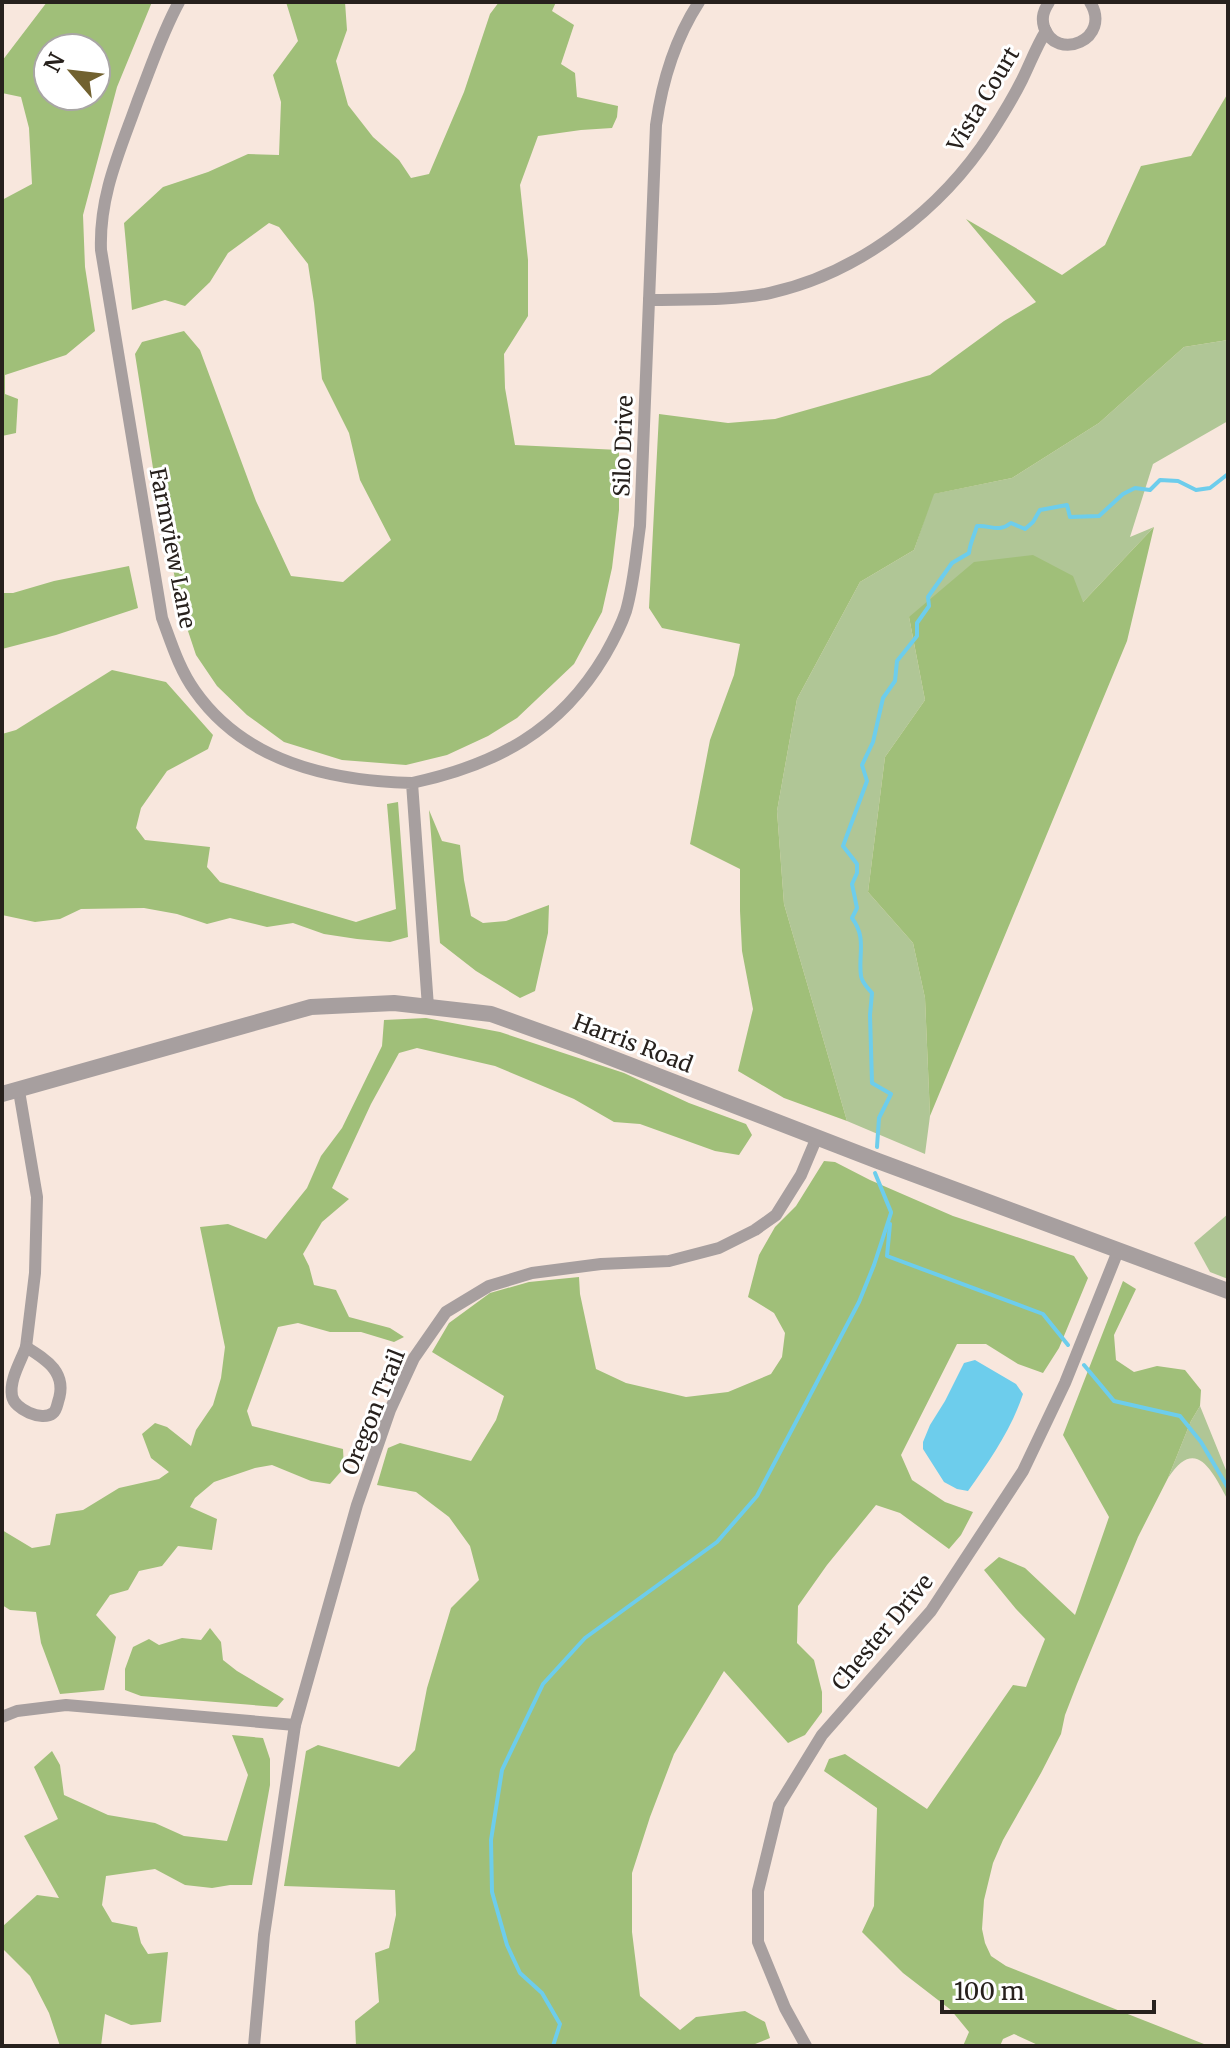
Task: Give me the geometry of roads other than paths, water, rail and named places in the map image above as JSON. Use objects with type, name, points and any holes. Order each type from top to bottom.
[{"type":"street","name":"Farmview Lane","points":[[179,2],[166,27],[106,190],[101,229],[101,250],[162,618],[194,690],[235,734],[253,746],[305,769],[355,780],[412,783]]},
{"type":"street","name":"Silo Drive","points":[[412,783],[447,776],[474,766],[510,749],[538,730],[582,689],[614,640],[625,614],[633,583],[640,526],[656,125],[668,69],[679,39],[699,2]]},
{"type":"street","name":"Vista Court","points":[[1049,2],[1043,14],[1046,31],[1058,43],[1066,45],[1083,42],[1094,29],[1095,12],[1090,2]]},
{"type":"street","name":"Vista Court","points":[[649,300],[768,293],[829,274],[884,241],[921,213],[970,163],[1005,111],[1046,31]]},
{"type":"street","points":[[412,783],[428,1007]]},
{"type":"street","name":"Harris Road","points":[[2,1094],[311,1007],[394,1003],[491,1014],[1228,1291]]},
{"type":"street","points":[[19,1091],[37,1197],[35,1273],[26,1347],[11,1394],[15,1404],[24,1411],[44,1417],[56,1410],[61,1395],[60,1385],[56,1371],[48,1361],[26,1347]]},
{"type":"street","name":"Oregon Trail","points":[[254,2046],[264,1935],[295,1725],[357,1505],[390,1410],[414,1358],[446,1312],[489,1286],[532,1273],[601,1264],[669,1261],[719,1248],[755,1230],[776,1215],[801,1175],[817,1137]]},
{"type":"street","name":"Chester Drive","points":[[806,2046],[785,2008],[758,1942],[758,1891],[779,1805],[822,1735],[931,1611],[1023,1471],[1065,1383],[1118,1251]]},
{"type":"street","points":[[2,1717],[17,1711],[66,1705],[295,1725]]},
{"type":"water","points":[[975,1360],[1016,1384],[1023,1394],[1006,1432],[968,1491],[944,1482],[923,1449],[923,1442],[964,1363]]},
{"type":"waterway","points":[[877,1147],[879,1118],[891,1094],[872,1083],[872,993],[862,979],[861,940],[852,918],[857,908],[852,884],[857,864],[843,846],[867,781],[862,765],[873,742],[883,698],[895,681],[897,661],[917,636],[917,623],[929,606],[928,597],[952,563],[969,553],[977,526],[998,528],[1011,523],[1025,529],[1040,510],[1067,505],[1070,517],[1099,516],[1123,494],[1135,488],[1150,490],[1160,480],[1178,481],[1196,490],[1210,488],[1228,474]]},
{"type":"waterway","points":[[875,1173],[891,1212]]},
{"type":"waterway","points":[[553,2046],[560,2024],[542,1993],[520,1973],[507,1945],[492,1892],[491,1840],[502,1770],[543,1684],[585,1638],[717,1542],[757,1496],[859,1302],[891,1213]]},
{"type":"waterway","points":[[890,1224],[887,1256],[1043,1314],[1068,1345]]},
{"type":"waterway","points":[[1084,1365],[1114,1401],[1180,1416],[1201,1442],[1228,1488]]}]
